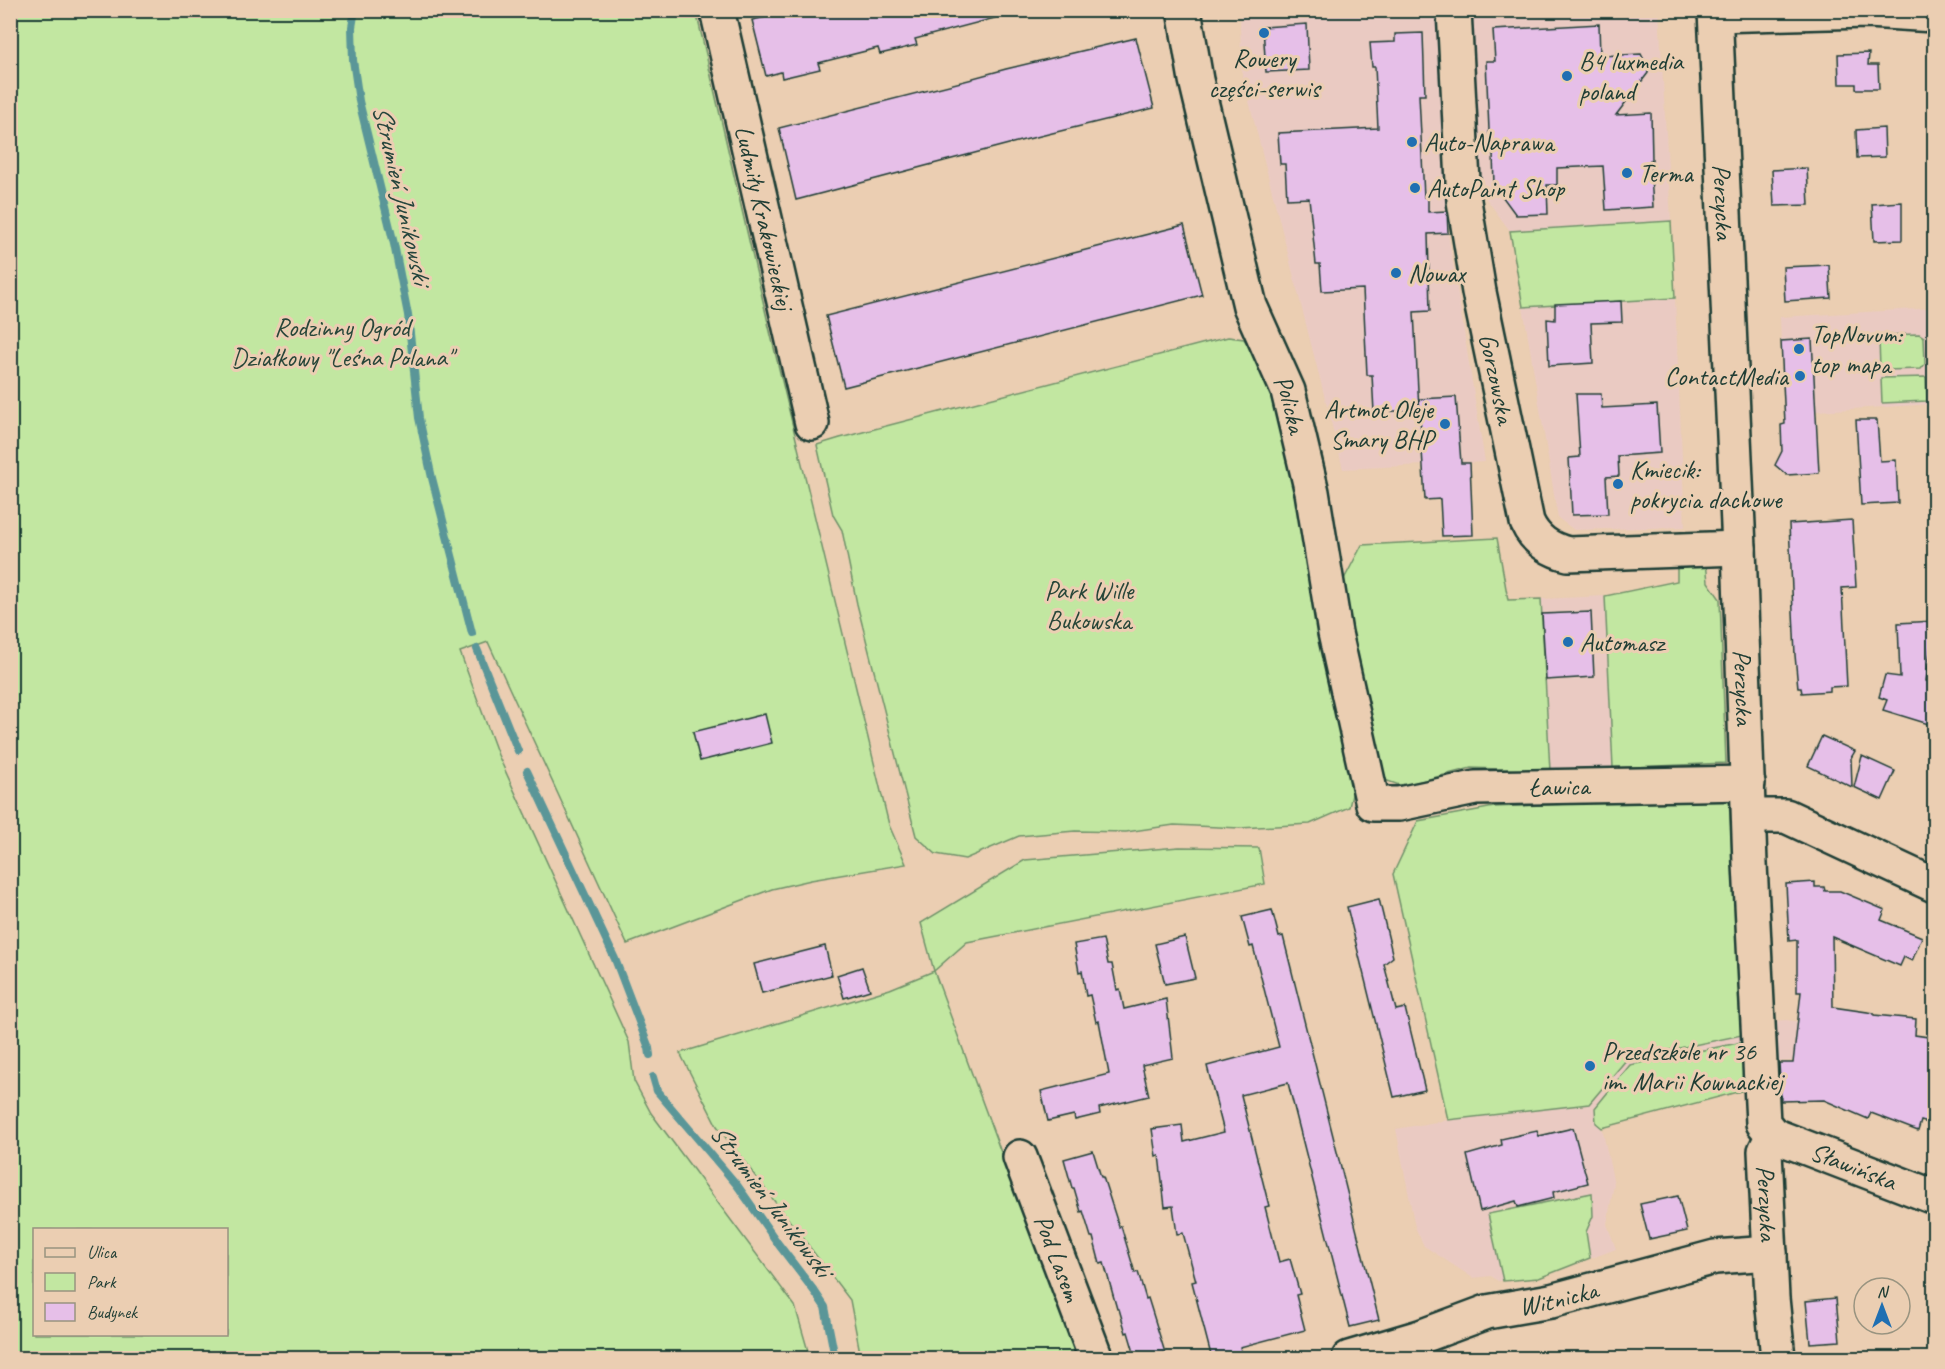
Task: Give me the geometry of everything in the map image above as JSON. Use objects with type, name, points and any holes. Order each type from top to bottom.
[{"type":"street","name":"Ludmiły Krakowieckiej","points":[[717,10],[812,423]]},
{"type":"street","name":"Policka","points":[[1184,10],[1195,74],[1250,306],[1288,391],[1312,492],[1335,633],[1373,804]]},
{"type":"street","name":"Gorzowska","points":[[1454,10],[1465,212],[1486,327],[1531,532],[1554,551],[1568,554],[1739,548]]},
{"type":"street","points":[[1715,13],[1868,11],[1935,15]]},
{"type":"street","name":"Perzycka","points":[[1715,13],[1763,1124],[1773,1135],[1765,1151],[1778,1359]]},
{"type":"street","name":"Ławica","points":[[1373,804],[1399,804],[1475,788],[1748,783]]},
{"type":"street","points":[[1749,816],[1786,816],[1935,885]]},
{"type":"street","name":"Sławińska","points":[[1773,1135],[1935,1197]]},
{"type":"street","name":"Pod Lasem","points":[[1020,1157],[1096,1359]]},
{"type":"street","name":"Witnicka","points":[[1349,1359],[1402,1351],[1487,1312],[1551,1301],[1715,1257],[1770,1253]]},
{"type":"shaded area","points":[[1241,11],[1440,11],[1448,233],[1485,462],[1343,469],[1242,74]]},
{"type":"shaded area","points":[[1468,11],[1659,11],[1671,221],[1510,231],[1477,186]]},
{"type":"shaded area","points":[[1675,298],[1685,527],[1574,530],[1558,518],[1523,307]]},
{"type":"shaded area","points":[[1934,308],[1934,404],[1784,413],[1780,317]]},
{"type":"shaded area","points":[[1605,596],[1613,768],[1550,771],[1541,599]]},
{"type":"shaded area","name":"Przedszkole nr 36 im. Marii Kownackiej","points":[[1729,808],[1745,1090],[1602,1128],[1614,1184],[1607,1224],[1616,1249],[1539,1278],[1498,1281],[1491,1276],[1473,1278],[1424,1246],[1415,1227],[1396,1129],[1448,1120],[1393,874]]},
{"type":"shaded area","points":[[1773,1021],[1809,1023],[1807,1060],[1774,1062]]},
{"type":"green space","name":"Rodzinny Ogród Działkowy \"Leśna Polana\"","points":[[10,11],[696,11],[769,327],[889,825],[906,864],[772,889],[627,944],[488,642],[460,652],[498,755],[629,1042],[634,1081],[651,1113],[795,1306],[810,1358],[11,1358]]},
{"type":"green space","points":[[1671,221],[1675,298],[1523,307],[1510,231]]},
{"type":"green space","points":[[1919,334],[1924,337],[1925,364],[1921,369],[1885,370],[1880,367],[1879,340],[1883,335]]},
{"type":"green space","name":"Park Wille Bukowska","points":[[1228,337],[1244,339],[1268,377],[1358,770],[1349,807],[1310,824],[1240,828],[1174,825],[1126,832],[1075,831],[1019,836],[965,859],[936,854],[916,836],[857,604],[842,530],[833,515],[817,445]]},
{"type":"green space","points":[[1926,377],[1927,401],[1882,403],[1881,378]]},
{"type":"green space","points":[[1497,538],[1508,600],[1541,599],[1550,771],[1471,768],[1402,786],[1379,778],[1342,583],[1362,545]]},
{"type":"green space","points":[[1677,562],[1706,562],[1708,582],[1720,599],[1726,763],[1613,768],[1605,596],[1677,581]]},
{"type":"green space","name":"Przedszkole nr 36 im. Marii Kownackiej","points":[[1729,798],[1742,1035],[1627,1059],[1589,1104],[1448,1120],[1393,874],[1418,821],[1494,807]]},
{"type":"green space","points":[[1179,847],[1259,848],[1265,884],[967,942],[934,971],[921,923],[1025,860]]},
{"type":"green space","points":[[934,971],[1077,1358],[861,1358],[850,1300],[717,1126],[680,1053],[890,989]]},
{"type":"green space","points":[[1743,1042],[1745,1090],[1602,1128],[1596,1123],[1595,1108],[1630,1065]]},
{"type":"green space","points":[[1592,1193],[1593,1216],[1586,1232],[1590,1258],[1539,1278],[1503,1281],[1488,1214]]},
{"type":"building","points":[[765,10],[994,10],[995,18],[915,39],[917,45],[880,54],[878,48],[818,63],[820,69],[782,78],[781,72],[766,76],[752,20],[767,17]]},
{"type":"building","points":[[1307,24],[1309,70],[1266,72],[1263,27]]},
{"type":"building","points":[[1599,24],[1600,56],[1641,54],[1647,66],[1648,73],[1616,115],[1651,113],[1652,160],[1650,160],[1653,207],[1606,210],[1603,166],[1557,168],[1557,185],[1547,185],[1548,214],[1516,215],[1494,185],[1493,153],[1490,153],[1486,61],[1495,61],[1493,30]]},
{"type":"building","points":[[1423,33],[1425,95],[1419,95],[1424,197],[1428,197],[1428,212],[1447,211],[1448,233],[1428,234],[1430,311],[1414,312],[1419,410],[1374,412],[1372,375],[1367,375],[1363,289],[1322,291],[1320,264],[1316,264],[1309,198],[1287,199],[1285,164],[1280,164],[1278,133],[1378,128],[1375,67],[1372,67],[1370,43],[1395,42],[1395,34]]},
{"type":"building","points":[[1136,38],[1154,108],[796,200],[779,128]]},
{"type":"building","points":[[1869,53],[1868,65],[1878,65],[1879,89],[1856,89],[1856,84],[1839,84],[1838,54]]},
{"type":"building","points":[[1884,128],[1885,157],[1857,158],[1856,130]]},
{"type":"building","points":[[1807,168],[1809,205],[1774,206],[1772,170]]},
{"type":"building","points":[[1902,202],[1902,240],[1874,241],[1872,204]]},
{"type":"building","points":[[1184,225],[1202,295],[844,387],[826,316]]},
{"type":"building","points":[[1829,265],[1831,298],[1785,301],[1783,267]]},
{"type":"building","points":[[1621,301],[1622,322],[1591,323],[1593,363],[1549,366],[1547,319],[1555,320],[1555,304]]},
{"type":"building","points":[[1812,339],[1819,473],[1787,475],[1775,465],[1782,451],[1781,425],[1785,424],[1781,341]]},
{"type":"building","points":[[1576,394],[1601,394],[1602,408],[1657,405],[1660,453],[1618,456],[1619,476],[1606,477],[1608,514],[1572,515],[1569,458],[1580,457]]},
{"type":"building","points":[[1456,397],[1461,463],[1470,463],[1473,535],[1442,536],[1440,499],[1425,500],[1419,399]]},
{"type":"building","points":[[1856,420],[1877,420],[1880,461],[1896,460],[1898,503],[1861,505]]},
{"type":"building","points":[[1852,520],[1856,587],[1842,588],[1847,686],[1830,687],[1830,691],[1802,693],[1801,688],[1798,688],[1795,655],[1789,524]]},
{"type":"building","points":[[1591,612],[1594,677],[1546,680],[1542,614]]},
{"type":"building","points":[[1934,621],[1926,681],[1935,683],[1935,726],[1883,710],[1887,700],[1879,697],[1885,675],[1900,677],[1898,623]]},
{"type":"building","points":[[765,714],[772,743],[700,761],[693,732]]},
{"type":"building","points":[[1822,736],[1855,751],[1851,758],[1852,787],[1808,766]]},
{"type":"building","points":[[1862,756],[1895,771],[1882,800],[1854,787]]},
{"type":"building","points":[[1815,882],[1815,887],[1824,887],[1825,891],[1840,891],[1885,910],[1881,920],[1922,937],[1912,961],[1904,957],[1900,966],[1832,937],[1833,1007],[1874,1013],[1874,1015],[1916,1019],[1915,1035],[1935,1038],[1935,1125],[1921,1121],[1918,1131],[1871,1113],[1868,1119],[1824,1100],[1781,1101],[1779,1063],[1793,1063],[1801,992],[1797,992],[1797,940],[1789,941],[1786,884]]},
{"type":"building","points":[[1379,899],[1393,957],[1384,964],[1396,1010],[1405,1008],[1425,1090],[1394,1097],[1347,907]]},
{"type":"building","points":[[1272,910],[1279,937],[1283,936],[1379,1320],[1350,1327],[1288,1083],[1241,1095],[1269,1206],[1265,1207],[1279,1262],[1290,1259],[1300,1294],[1296,1295],[1305,1330],[1240,1347],[1242,1355],[1227,1359],[1212,1359],[1192,1282],[1196,1281],[1183,1233],[1177,1234],[1173,1206],[1165,1207],[1159,1155],[1156,1156],[1152,1129],[1182,1125],[1184,1142],[1224,1132],[1207,1066],[1279,1047],[1253,946],[1250,947],[1242,917]]},
{"type":"building","points":[[1185,937],[1195,978],[1165,984],[1155,944]]},
{"type":"building","points":[[1103,939],[1108,964],[1112,964],[1117,990],[1120,989],[1124,1009],[1166,999],[1173,1058],[1142,1065],[1149,1096],[1099,1108],[1100,1114],[1075,1120],[1074,1115],[1048,1121],[1041,1091],[1109,1074],[1099,1021],[1096,1022],[1090,995],[1086,996],[1074,944]]},
{"type":"building","points":[[825,946],[832,975],[762,993],[754,964]]},
{"type":"building","points":[[862,967],[870,990],[844,998],[837,975]]},
{"type":"building","points":[[1573,1128],[1588,1183],[1553,1192],[1554,1198],[1518,1207],[1516,1201],[1480,1211],[1467,1155],[1502,1145],[1501,1139],[1537,1131],[1539,1136]]},
{"type":"building","points":[[1093,1151],[1119,1227],[1121,1226],[1135,1273],[1138,1272],[1146,1299],[1148,1298],[1167,1359],[1136,1359],[1128,1332],[1126,1333],[1119,1309],[1117,1309],[1104,1263],[1100,1264],[1093,1237],[1091,1237],[1083,1211],[1081,1212],[1074,1188],[1072,1188],[1064,1159]]},
{"type":"building","points":[[1678,1196],[1687,1231],[1649,1239],[1640,1204]]},
{"type":"building","points":[[1836,1298],[1840,1341],[1810,1343],[1806,1301]]},
{"type":"waterway","name":"Strumień Junikowski","points":[[355,10],[352,27],[353,60],[359,101],[394,244],[408,315],[419,418],[472,633]]},
{"type":"waterway","name":"Strumień Junikowski","points":[[477,649],[518,751]]},
{"type":"waterway","name":"Strumień Junikowski","points":[[527,771],[615,959],[650,1055]]},
{"type":"waterway","name":"Strumień Junikowski","points":[[653,1077],[657,1091],[737,1185],[825,1307],[835,1358]]},
{"type":"place","name":"Rowery części-serwis","points":[[1264,33]]},
{"type":"place","name":"B4 luxmedia poland","points":[[1567,76]]},
{"type":"place","name":"Auto-Naprawa","points":[[1412,142]]},
{"type":"place","name":"Terma","points":[[1627,173]]},
{"type":"place","name":"AutoPaint Shop","points":[[1415,188]]},
{"type":"place","name":"Nowax","points":[[1396,273]]},
{"type":"place","name":"TopNovum: top mapa","points":[[1799,349]]},
{"type":"place","name":"ContactMedia","points":[[1800,376]]},
{"type":"place","name":"Artmot Oleje Smary BHP","points":[[1445,424]]},
{"type":"place","name":"Kmiecik: pokrycia dachowe","points":[[1618,484]]},
{"type":"place","name":"Automasz","points":[[1568,642]]},
{"type":"place","name":"Przedszkole nr 36 im. Marii Kownackiej","points":[[1590,1066]]}]
